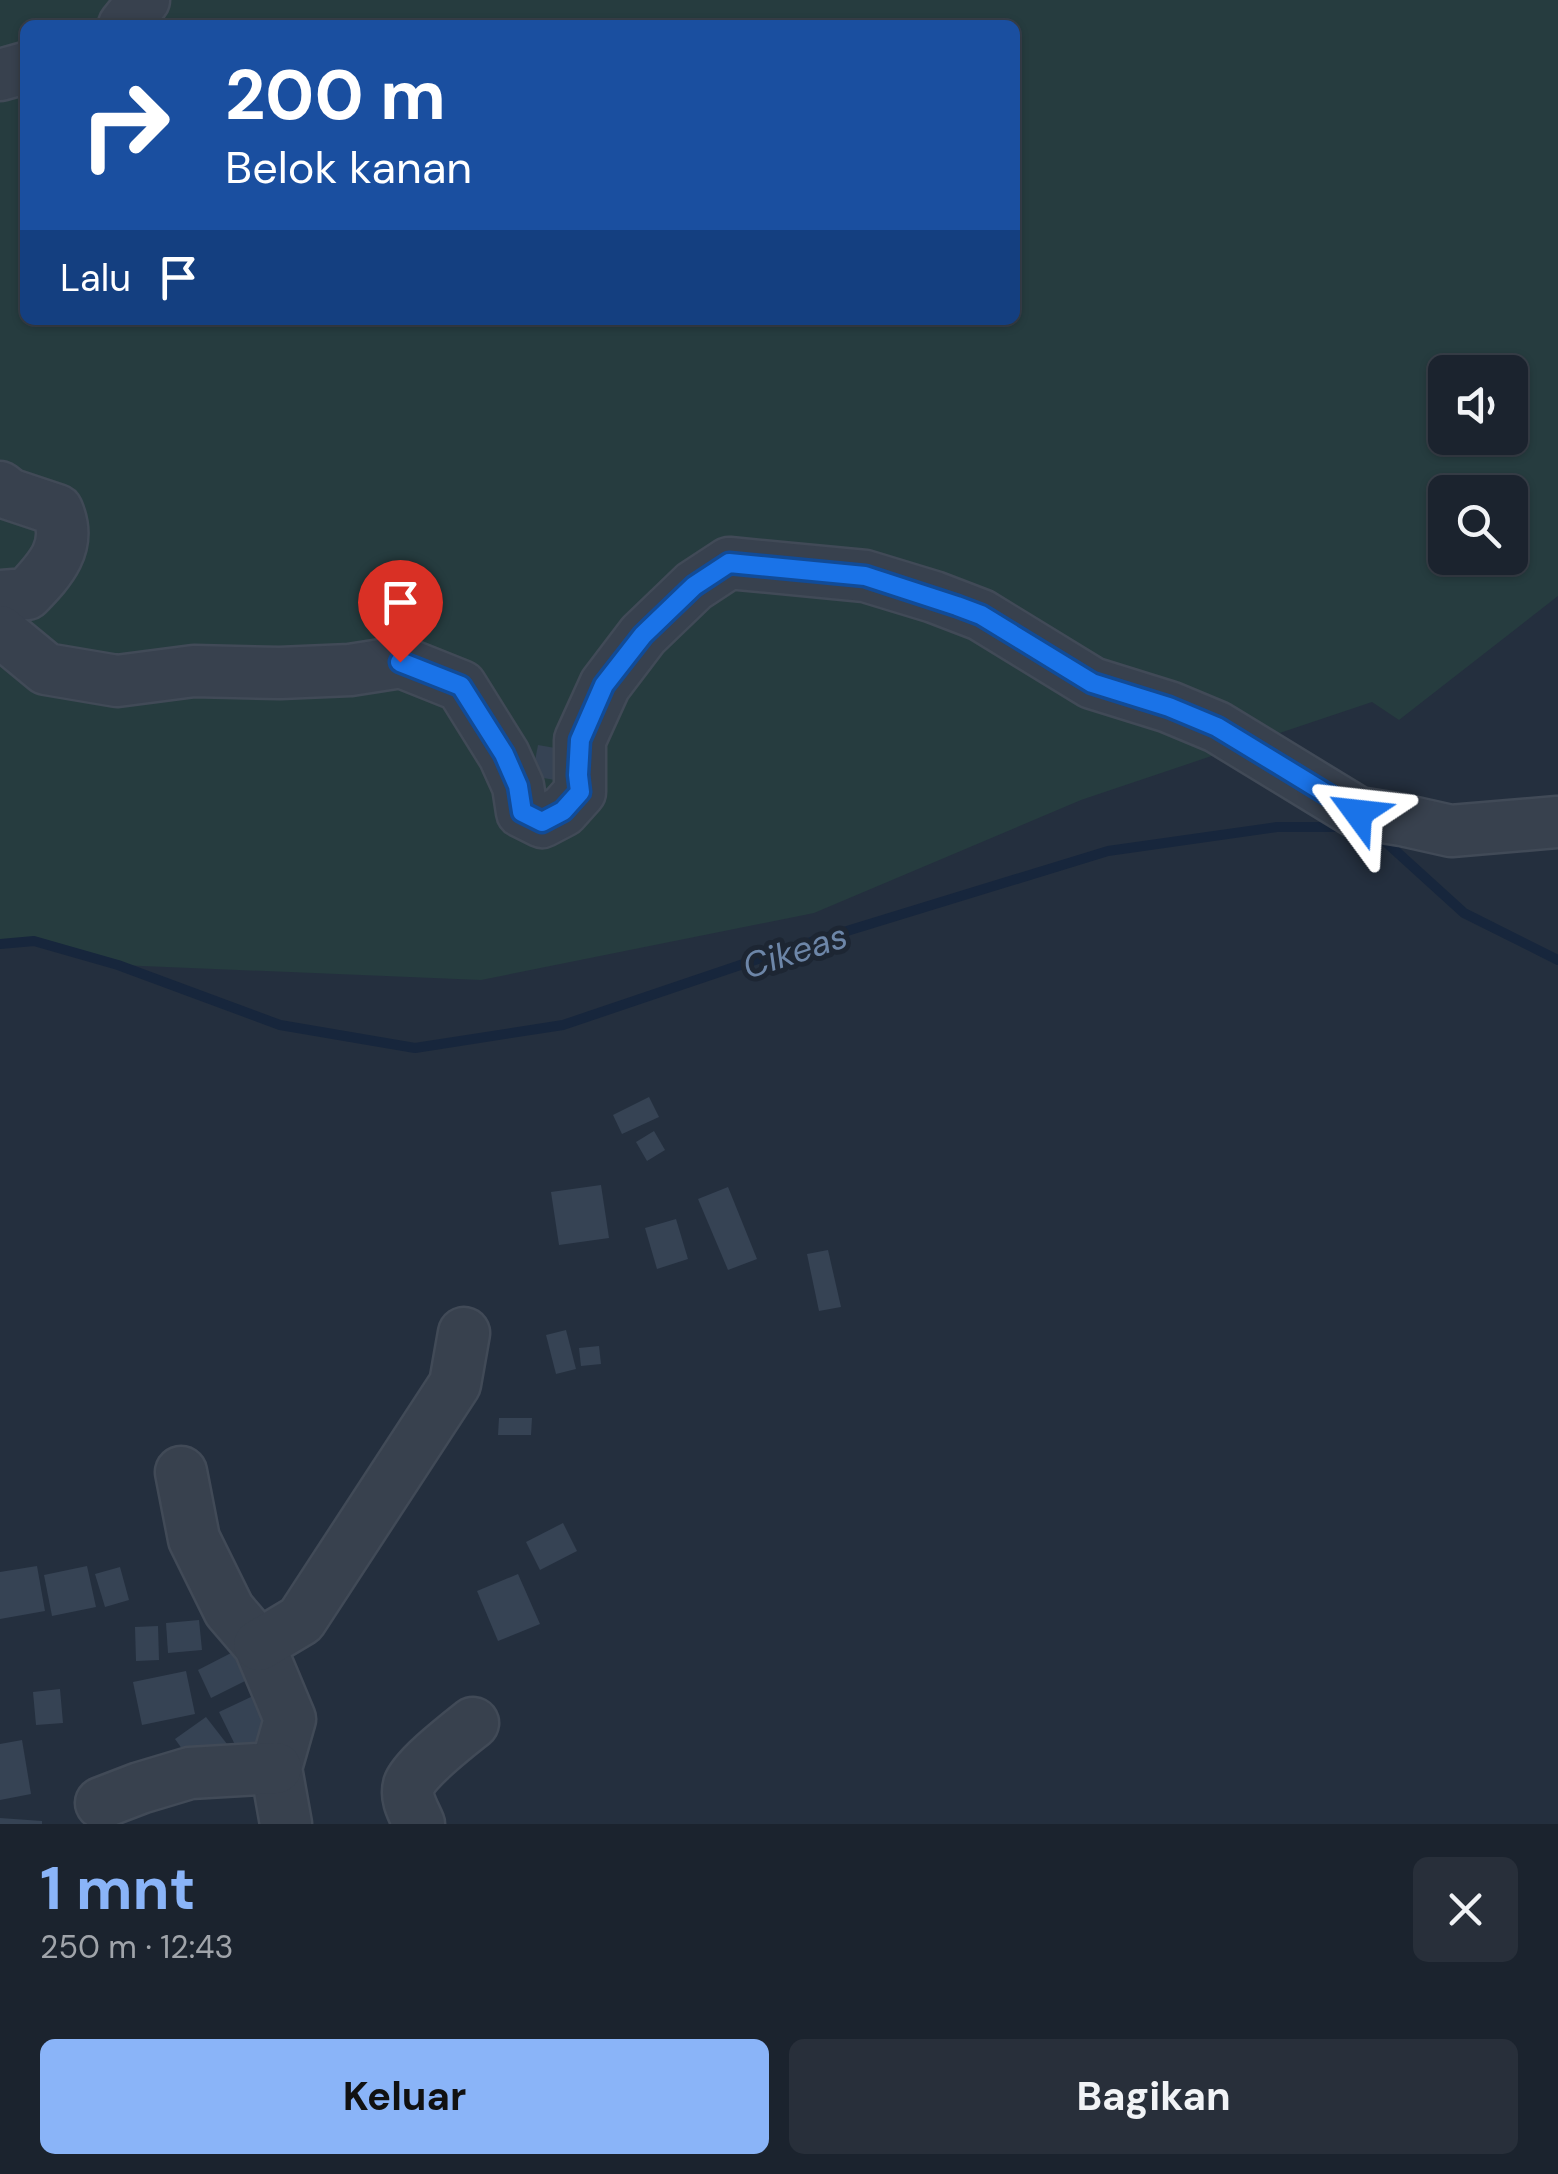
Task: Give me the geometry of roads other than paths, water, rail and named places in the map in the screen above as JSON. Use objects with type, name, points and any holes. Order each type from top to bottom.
[{"type":"street","points":[[128,20],[144,0]]},
{"type":"street","points":[[0,487],[9,494],[58,510],[64,524],[60,550],[51,569],[27,594],[0,596]]},
{"type":"street","points":[[0,630],[46,669],[117,680],[194,671],[350,670],[400,662],[461,686],[504,754],[518,786],[522,812],[542,822],[563,811],[580,792],[580,740],[604,685],[643,635],[694,586],[729,563],[865,576],[934,596],[981,615],[1092,683],[1217,727],[1358,813],[1450,831],[1558,822]]},
{"type":"street","points":[[258,1645],[301,1620],[455,1384],[464,1333]]},
{"type":"street","points":[[181,1472],[194,1539],[230,1610],[258,1645],[290,1719],[276,1768],[286,1824]]},
{"type":"street","points":[[419,1824],[408,1801],[409,1786],[417,1772],[473,1722]]},
{"type":"street","points":[[100,1803],[190,1773],[276,1768]]},
{"type":"waterway","name":"Cikeas","points":[[0,944],[34,941],[118,965],[280,1025],[415,1048],[563,1025],[785,950],[1108,851],[1277,827],[1342,827]]},
{"type":"waterway","name":"Cikeas","points":[[1377,834],[1464,913],[1558,960]]}]
